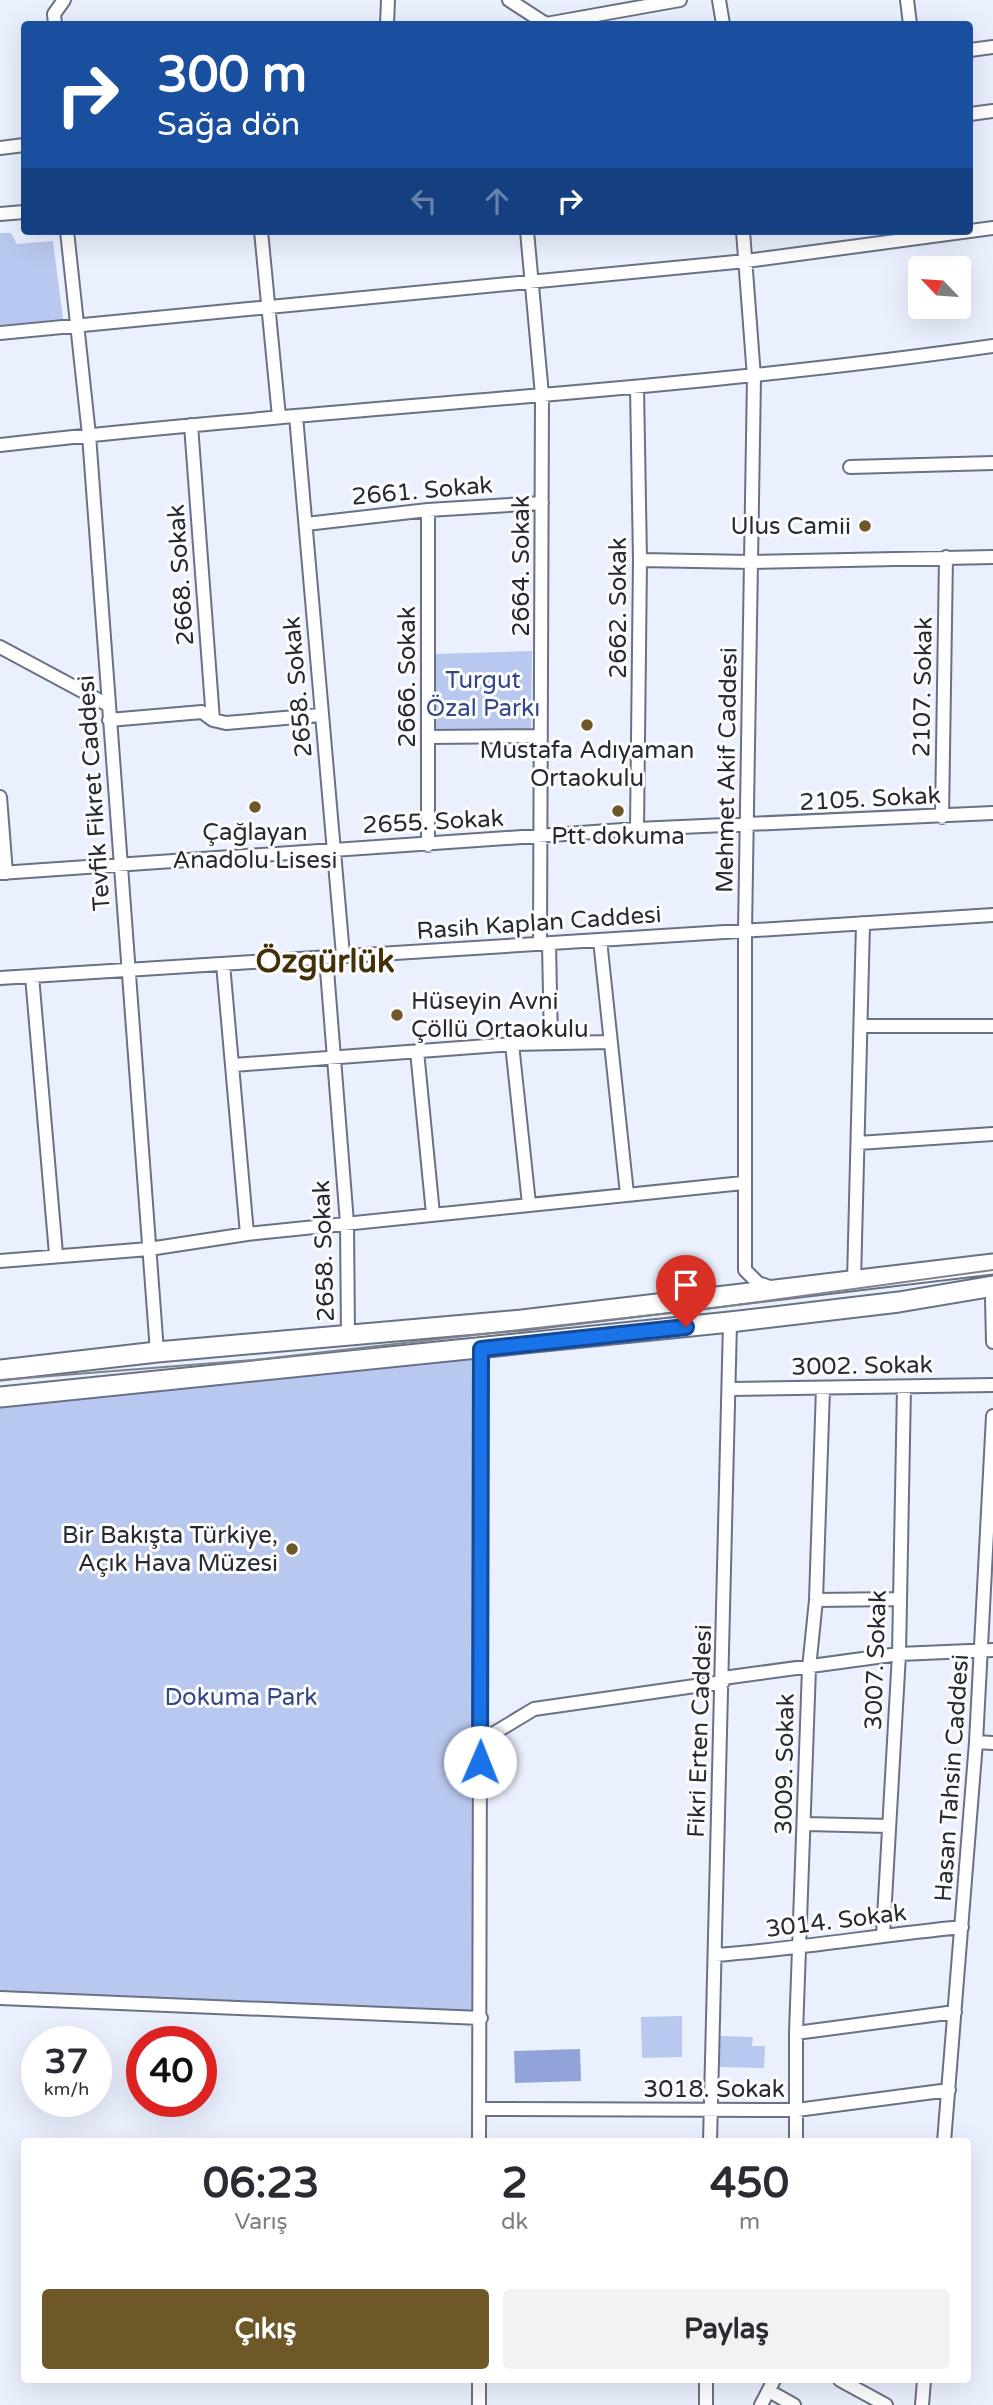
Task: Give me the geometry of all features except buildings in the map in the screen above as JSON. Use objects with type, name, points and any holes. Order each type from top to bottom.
[{"type":"highway","points":[[914,1273],[993,1255]]},
{"type":"highway","points":[[0,1370],[157,1352],[522,1320],[993,1264]]},
{"type":"highway","points":[[0,1397],[993,1294]]},
{"type":"highway","points":[[157,1352],[165,1368],[179,1377]]},
{"type":"street","points":[[55,21],[54,14],[64,0]]},
{"type":"street","points":[[387,21],[388,0]]},
{"type":"street","points":[[509,0],[541,21]]},
{"type":"street","points":[[561,21],[680,0]]},
{"type":"street","points":[[719,0],[722,21]]},
{"type":"street","points":[[907,0],[909,21]]},
{"type":"street","points":[[973,50],[993,47]]},
{"type":"street","points":[[973,114],[993,111]]},
{"type":"street","points":[[0,148],[21,145]]},
{"type":"street","points":[[0,214],[21,212]]},
{"type":"street","points":[[973,231],[993,228]]},
{"type":"street","name":"Tevfik Fikret Caddesi","points":[[68,235],[89,435],[157,1352]]},
{"type":"street","points":[[261,235],[279,417]]},
{"type":"street","name":"2664. Sokak","points":[[527,235],[542,395],[541,838],[551,1043]]},
{"type":"street","name":"Mehmet Akif Caddesi","points":[[744,235],[754,377],[743,1183],[746,1270],[758,1283],[779,1291]]},
{"type":"street","points":[[0,332],[747,261],[941,235]]},
{"type":"street","points":[[0,445],[296,415],[754,377],[993,346]]},
{"type":"street","name":"2662. Sokak","points":[[637,387],[640,560],[637,829]]},
{"type":"street","name":"2658. Sokak","points":[[296,415],[320,715],[336,848],[344,956]]},
{"type":"street","name":"2668. Sokak","points":[[191,425],[213,720]]},
{"type":"street","points":[[850,467],[993,463]]},
{"type":"street","name":"2661. Sokak","points":[[306,524],[428,510],[542,503]]},
{"type":"street","name":"2666. Sokak","points":[[428,510],[428,845]]},
{"type":"street","name":"2107. Sokak","points":[[942,817],[946,557]]},
{"type":"street","points":[[640,560],[752,562],[993,557]]},
{"type":"street","points":[[0,647],[108,705]]},
{"type":"street","points":[[109,720],[202,712],[213,720],[226,723],[320,715]]},
{"type":"street","points":[[428,737],[541,736]]},
{"type":"street","points":[[0,797],[3,873]]},
{"type":"street","name":"2105. Sokak","points":[[748,826],[993,813]]},
{"type":"street","name":"2655. Sokak","points":[[3,873],[336,848],[541,838],[637,829],[748,826]]},
{"type":"street","name":"Rasih Kaplan Caddesi","points":[[0,978],[993,915]]},
{"type":"street","points":[[854,1281],[863,923]]},
{"type":"street","points":[[600,940],[627,1194]]},
{"type":"street","name":"2658. Sokak","points":[[326,957],[347,1223],[348,1335]]},
{"type":"street","points":[[223,964],[247,1234]]},
{"type":"street","points":[[32,976],[56,1254]]},
{"type":"street","points":[[861,1026],[993,1026]]},
{"type":"street","points":[[234,1065],[512,1044],[610,1042]]},
{"type":"street","points":[[512,1044],[529,1204]]},
{"type":"street","points":[[417,1051],[433,1214]]},
{"type":"street","points":[[858,1143],[993,1134]]},
{"type":"street","points":[[0,1261],[56,1254],[149,1248],[347,1223],[743,1183]]},
{"type":"street","points":[[993,1294],[993,1342]]},
{"type":"street","name":"Fikri Erten Caddesi","points":[[710,2138],[731,1389],[730,1322]]},
{"type":"street","points":[[479,2138],[481,1349]]},
{"type":"street","name":"3002. Sokak","points":[[731,1389],[993,1385]]},
{"type":"street","name":"3007. Sokak","points":[[883,1935],[899,1654],[904,1387]]},
{"type":"street","name":"3009. Sokak","points":[[796,2138],[796,2033],[806,1824],[809,1668],[816,1600],[823,1388]]},
{"type":"street","name":"Hasan Tahsin Caddesi","points":[[944,2138],[976,1742],[988,1649],[993,1416]]},
{"type":"street","points":[[816,1600],[900,1599]]},
{"type":"street","points":[[481,1741],[534,1709],[899,1654],[988,1649]]},
{"type":"street","points":[[976,1742],[993,1743]]},
{"type":"street","points":[[806,1824],[889,1826]]},
{"type":"street","name":"3014. Sokak","points":[[715,1955],[800,1949],[883,1935],[962,1927]]},
{"type":"street","points":[[0,1998],[481,2018]]},
{"type":"street","points":[[796,2033],[955,2012]]},
{"type":"street","name":"3018. Sokak","points":[[479,2109],[797,2110],[948,2090]]},
{"type":"street","points":[[479,2383],[479,2405]]},
{"type":"street","points":[[706,2383],[706,2405]]},
{"type":"street","points":[[844,2383],[868,2400],[886,2405]]},
{"type":"street","points":[[922,2405],[924,2383]]},
{"type":"street","points":[[761,2405],[771,2385],[794,2405]]},
{"type":"green space","points":[[0,233],[11,233],[17,244],[53,241],[63,319],[0,325]]},
{"type":"green space","name":"Turgut Özal Parkı","points":[[532,651],[531,733],[435,734],[435,654]]},
{"type":"green space","name":"Dokuma Park","points":[[481,1349],[481,2018],[0,1998],[0,1397]]},
{"type":"green space","points":[[682,2016],[682,2057],[642,2058],[641,2017]]},
{"type":"green space","points":[[720,2036],[753,2037],[752,2046],[765,2046],[764,2068],[719,2067]]},
{"type":"shaded area","points":[[580,2049],[581,2081],[515,2083],[514,2051]]},
{"type":"tram line","points":[[0,1380],[253,1360],[714,1308],[993,1270]]},
{"type":"place","name":"Ulus Camii","points":[[865,526]]},
{"type":"place","name":"Mustafa Adıyaman Ortaokulu","points":[[587,725]]},
{"type":"place","name":"Çağlayan Anadolu Lisesi","points":[[255,807]]},
{"type":"place","name":"Ptt dokuma","points":[[618,811]]},
{"type":"place","name":"Hüseyin Avni Çöllü Ortaokulu","points":[[397,1015]]},
{"type":"place","name":"Bir Bakışta Türkiye, Açık Hava Müzesi","points":[[292,1549]]},
{"type":"district","name":"Özgürlük","points":[[325,962]]},
{"type":"route","points":[[480,1762],[481,1349],[686,1327]]}]
